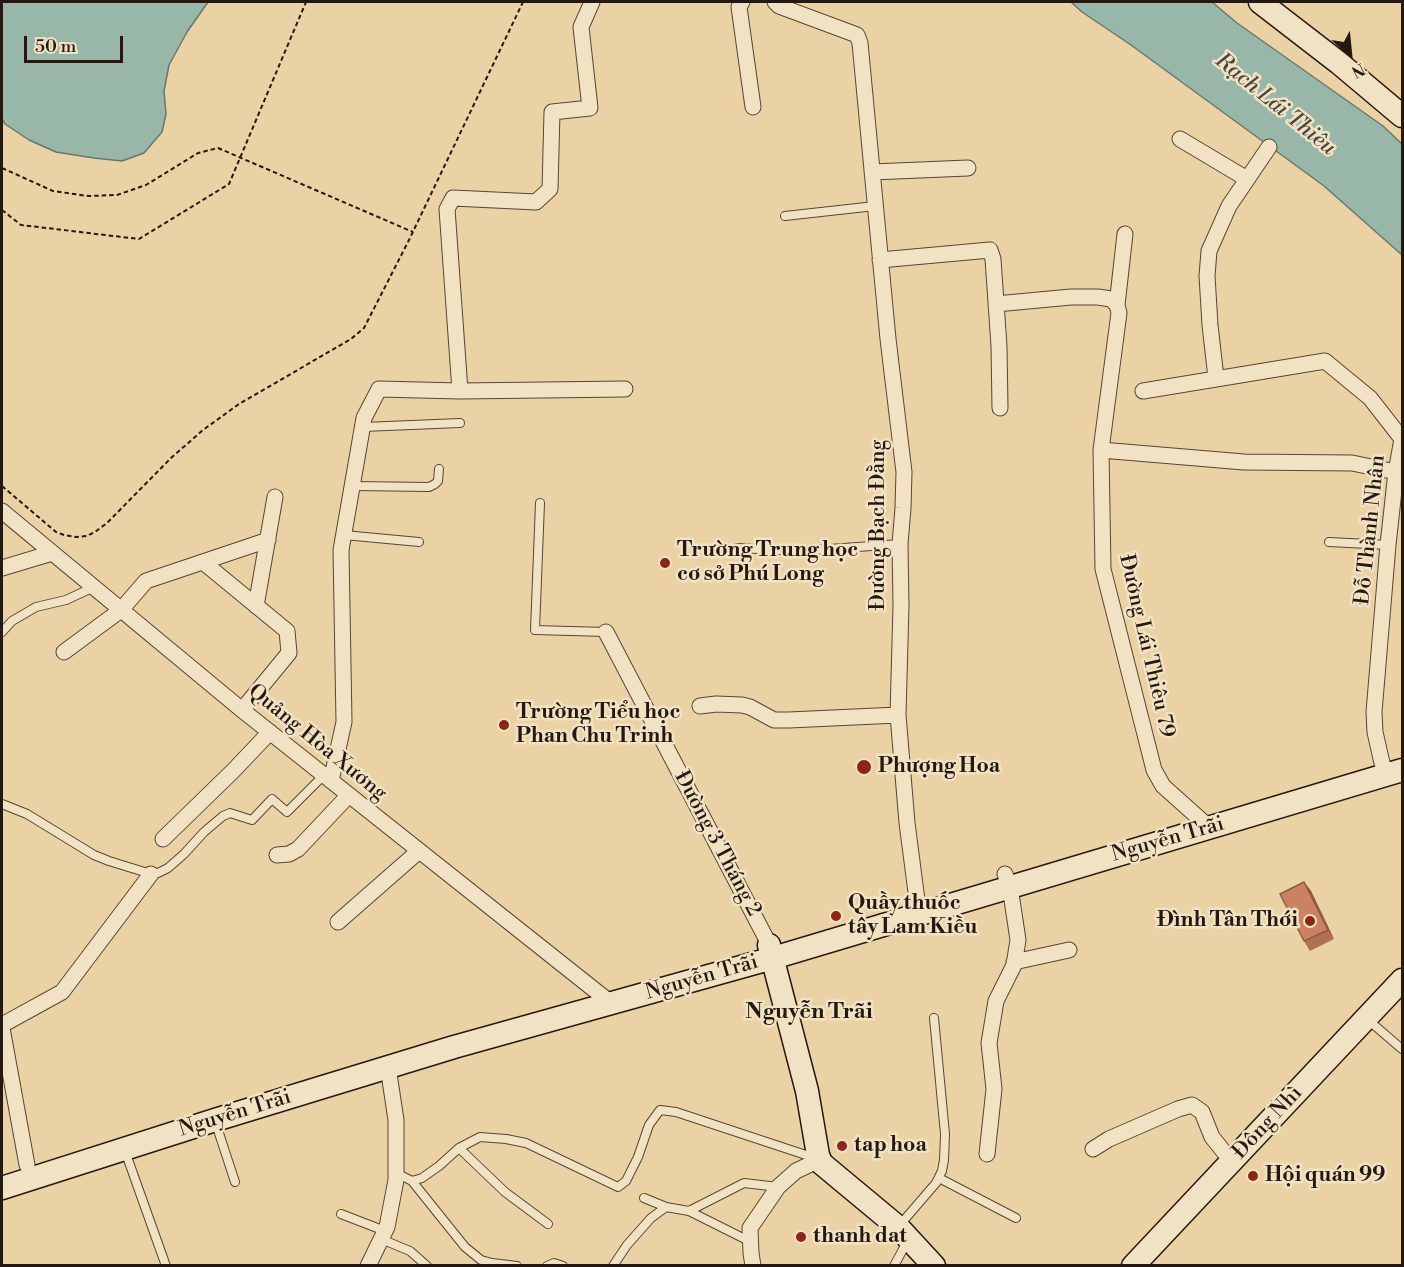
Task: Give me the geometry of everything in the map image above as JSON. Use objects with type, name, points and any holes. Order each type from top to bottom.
[{"type":"main road","points":[[1260,2],[1339,63],[1402,116]]},
{"type":"main road","name":"Nguyễn Trãi","points":[[2,1188],[215,1120],[392,1052],[605,998],[770,951],[1393,766]]},
{"type":"main road","name":"Nguyễn Trãi","points":[[770,951],[917,900],[1008,880]]},
{"type":"main road","name":"Đường 3 Tháng 2","points":[[770,951],[807,1091],[819,1157]]},
{"type":"main road","name":"Đông Nhì","points":[[1133,1266],[1402,980]]},
{"type":"main road","name":"Nguyễn Trãi","points":[[2,1174],[303,1086],[388,1067],[605,998]]},
{"type":"main road","points":[[819,1157],[826,1168],[903,1233],[934,1266]]},
{"type":"street","points":[[460,391],[447,209],[453,198],[536,202],[550,189],[552,112],[590,108],[581,27],[592,2]]},
{"type":"street","points":[[742,2],[739,7],[753,107]]},
{"type":"street","name":"Đường Bạch Đằng","points":[[775,2],[779,6],[857,35],[860,43],[888,339],[904,472],[900,544],[898,715],[907,823],[917,900]]},
{"type":"street","points":[[1180,139],[1247,179]]},
{"type":"street","points":[[1216,378],[1207,276],[1209,251],[1229,206],[1269,147]]},
{"type":"street","points":[[872,172],[968,168]]},
{"type":"street","name":"Đường Lái Thiêu 79","points":[[1125,234],[1117,305],[1119,313],[1101,450],[1103,569],[1154,770],[1163,786],[1205,823]]},
{"type":"street","points":[[880,260],[990,250],[993,259],[999,346],[1000,408]]},
{"type":"street","points":[[996,304],[1071,297],[1098,297],[1111,299],[1117,305]]},
{"type":"street","name":"Đỗ Thành Nhân","points":[[1143,391],[1325,361],[1370,398],[1402,439],[1396,472],[1395,546],[1374,712],[1375,732],[1393,766]]},
{"type":"street","points":[[328,778],[344,722],[341,550],[364,418],[379,389],[460,391],[625,389]]},
{"type":"street","points":[[1101,450],[1244,462],[1352,463],[1396,472]]},
{"type":"street","points":[[256,606],[275,497]]},
{"type":"street","name":"Quảng Hòa Xương","points":[[2,511],[242,710],[605,998]]},
{"type":"street","points":[[64,652],[121,610],[146,582],[268,540]]},
{"type":"street","points":[[2,568],[52,553]]},
{"type":"street","points":[[203,562],[287,631],[289,653],[242,710]]},
{"type":"street","name":"Đường 3 Tháng 2","points":[[606,632],[770,951]]},
{"type":"street","points":[[700,706],[716,704],[747,706],[774,720],[898,715]]},
{"type":"street","points":[[163,839],[270,732]]},
{"type":"street","points":[[277,855],[289,854],[298,849],[349,795]]},
{"type":"street","points":[[338,922],[419,851]]},
{"type":"street","points":[[27,1165],[2,1034],[62,992],[150,874]]},
{"type":"street","points":[[987,1154],[994,1089],[989,1043],[996,1001],[1014,965],[1018,940],[1008,880]]},
{"type":"street","points":[[1014,962],[1069,950]]},
{"type":"street","points":[[368,1266],[383,1235],[396,1180],[396,1120],[388,1067]]},
{"type":"street","points":[[1093,1149],[1109,1139],[1192,1105],[1202,1112],[1212,1137],[1232,1162]]},
{"type":"street","points":[[753,1266],[750,1228],[778,1187],[796,1171],[819,1157]]},
{"type":"lane","points":[[785,216],[875,206]]},
{"type":"lane","points":[[363,427],[460,423]]},
{"type":"lane","points":[[353,486],[429,487],[438,481],[439,469]]},
{"type":"lane","name":"Đường 3 Tháng 2","points":[[540,503],[535,630],[606,632]]},
{"type":"lane","points":[[344,535],[419,542]]},
{"type":"lane","points":[[1329,542],[1395,546]]},
{"type":"lane","points":[[737,548],[801,551],[900,544]]},
{"type":"lane","points":[[2,632],[12,621],[36,607],[66,600],[93,587]]},
{"type":"lane","points":[[2,804],[27,814],[94,855],[150,874],[168,868],[223,816],[230,813],[252,820],[272,800],[286,812],[328,778]]},
{"type":"lane","points":[[894,1266],[903,1233],[939,1178],[945,1150],[934,1018]]},
{"type":"lane","points":[[1366,1018],[1402,1048]]},
{"type":"lane","points":[[412,1181],[422,1178],[459,1148],[480,1137],[526,1143],[618,1187],[626,1181],[638,1157],[649,1125],[660,1110],[676,1112],[819,1157]]},
{"type":"lane","points":[[215,1120],[235,1182]]},
{"type":"lane","points":[[459,1148],[505,1192],[548,1224]]},
{"type":"lane","points":[[124,1149],[166,1266]]},
{"type":"lane","points":[[396,1173],[412,1181],[465,1246],[481,1260],[517,1266]]},
{"type":"lane","points":[[939,1178],[1016,1218]]},
{"type":"lane","points":[[689,1211],[744,1183],[778,1187]]},
{"type":"lane","points":[[644,1198],[666,1207],[689,1211],[751,1242]]},
{"type":"lane","points":[[613,1266],[627,1245],[651,1218],[666,1207]]},
{"type":"lane","points":[[341,1214],[410,1251],[427,1266]]},
{"type":"lane","points":[[547,1266],[554,1263],[563,1266]]},
{"type":"path","points":[[2,210],[21,225],[139,239],[229,184],[306,2]]},
{"type":"path","points":[[2,486],[56,532],[76,537],[87,536],[95,532],[202,430],[238,404],[351,339],[364,328],[413,232],[523,2]]},
{"type":"path","points":[[2,168],[53,191],[88,196],[117,195],[146,185],[198,153],[218,148],[413,232]]},
{"type":"water","points":[[2,2],[208,2],[187,32],[169,65],[164,91],[166,114],[162,132],[144,153],[122,161],[56,152],[29,140],[5,124],[2,119]]},
{"type":"water","name":"Rạch Lái Thiêu","points":[[1071,2],[1212,2],[1237,23],[1383,126],[1402,144],[1402,255],[1324,186]]},
{"type":"building","name":"Đình Tân Thới","points":[[1304,882],[1328,930],[1304,941],[1280,894]]},
{"type":"place","name":"Trường Trung học cơ sở Phú Long","points":[[665,563]]},
{"type":"place","name":"Trường Tiểu học Phan Chu Trinh","points":[[504,725]]},
{"type":"place","name":"Phượng Hoa","points":[[864,767]]},
{"type":"place","name":"Quầy thuốc tây Lam Kiều","points":[[836,916]]},
{"type":"place","name":"Đình Tân Thới","points":[[1310,921]]},
{"type":"place","name":"tap hoa","points":[[842,1146]]},
{"type":"place","name":"Hội quán 99","points":[[1253,1176]]},
{"type":"place","name":"thanh dat","points":[[801,1237]]},
{"type":"district","name":"Nguyễn Trãi","points":[[809,1013]]}]
